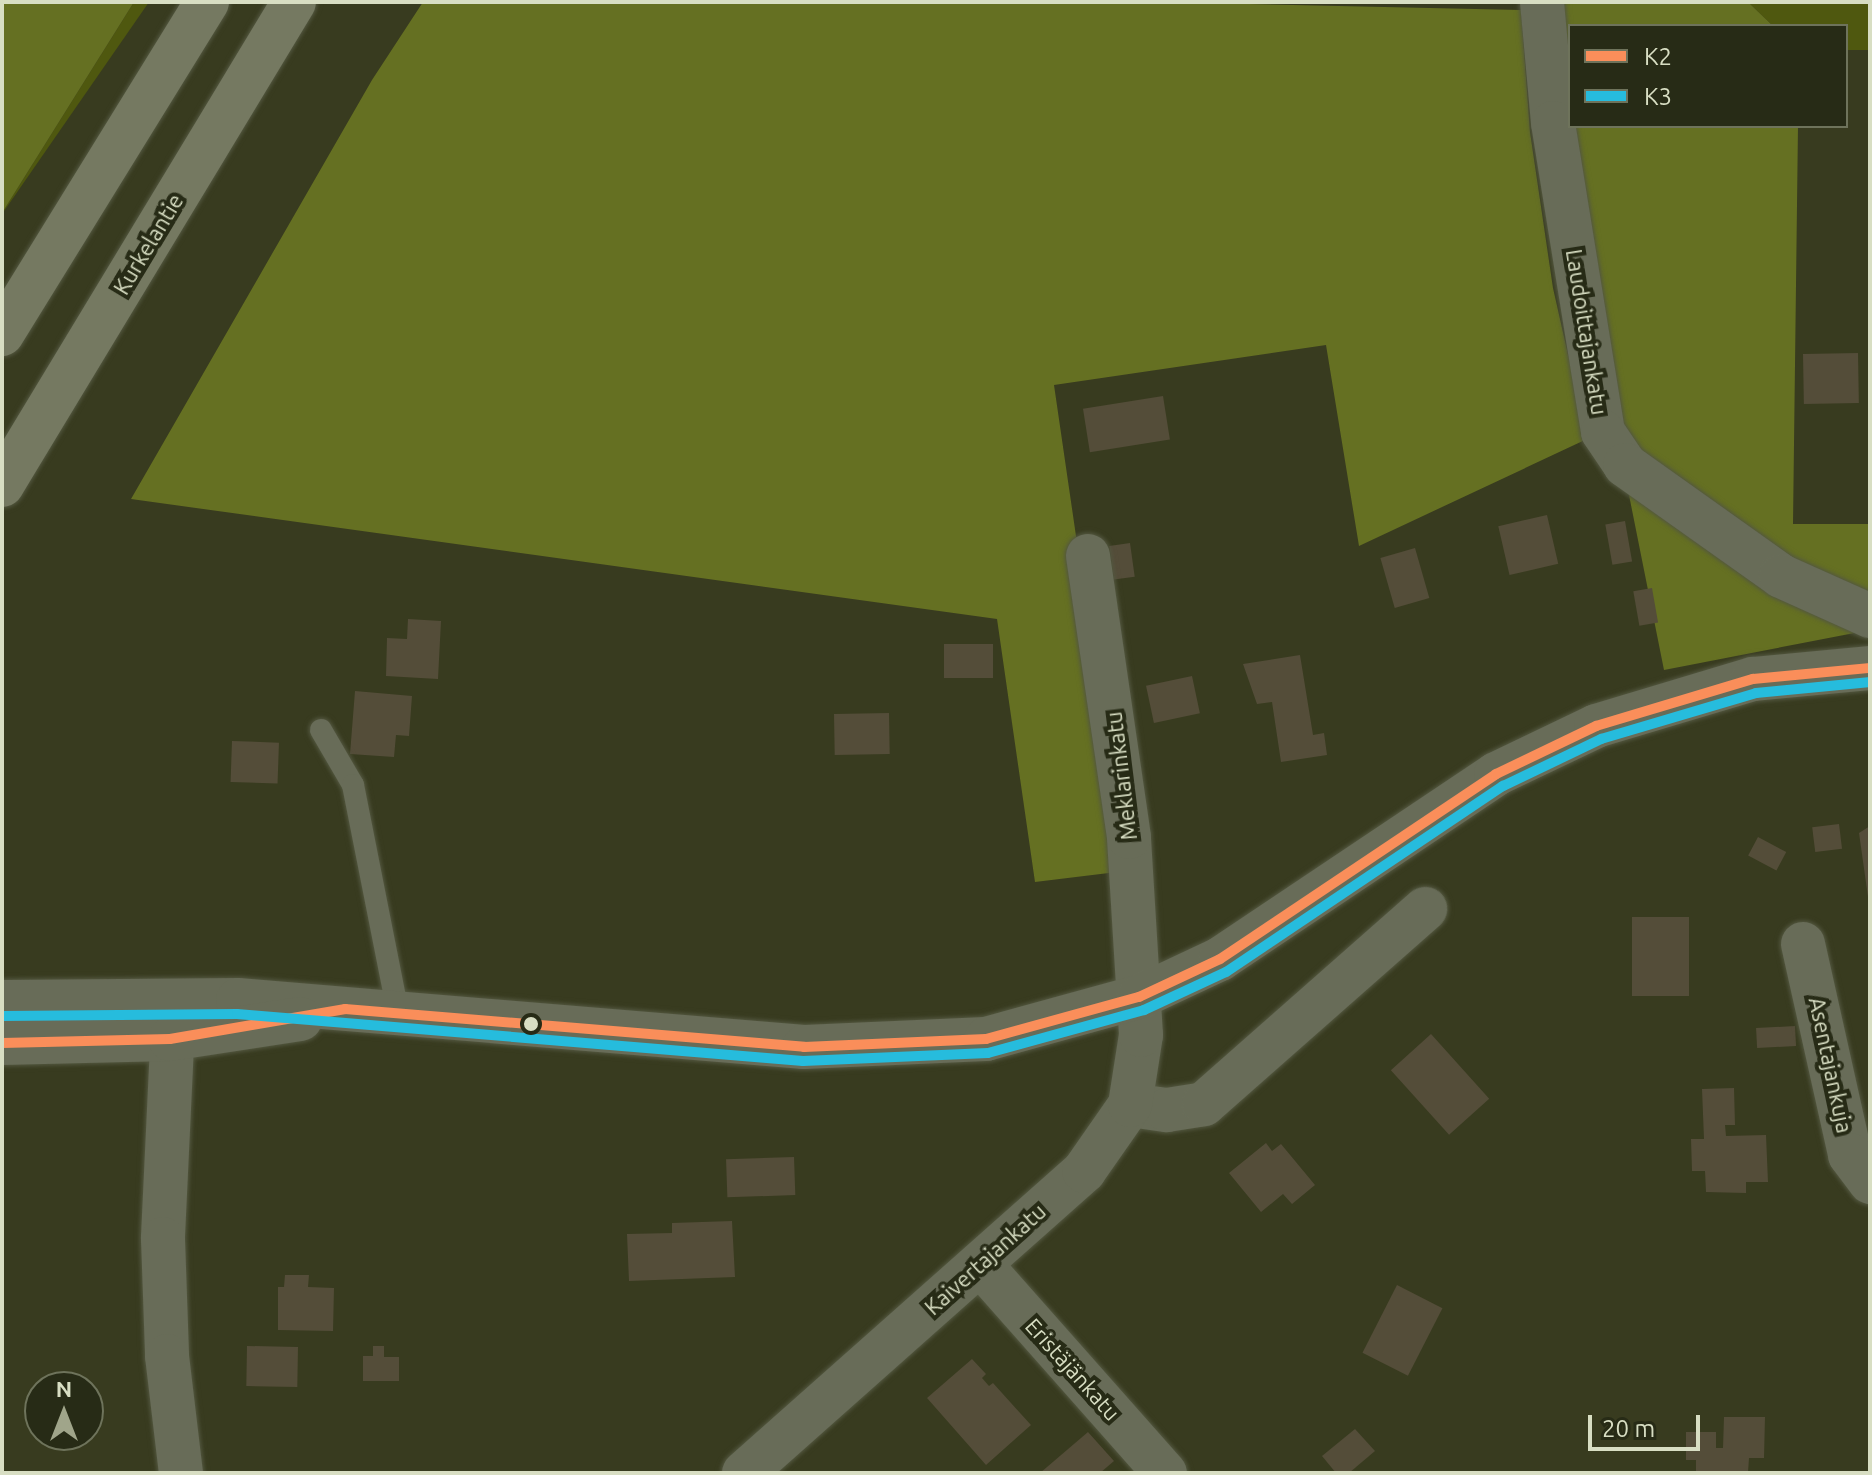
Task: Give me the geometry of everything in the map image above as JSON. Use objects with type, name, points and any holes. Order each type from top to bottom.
[{"type":"highway","points":[[2,334],[207,2]]},
{"type":"highway","name":"Kurkelantie","points":[[2,485],[294,2]]},
{"type":"street","name":"Laudoittajankatu","points":[[1542,2],[1553,123],[1603,432],[1625,465],[1781,576],[1870,616]]},
{"type":"street","name":"Meklarinkatu","points":[[1088,556],[1120,746],[1139,997]]},
{"type":"street","points":[[2,1002],[172,1019],[244,1030],[345,1009],[804,1047],[931,1045],[1035,1027],[1139,997],[1251,943],[1456,799],[1596,726],[1753,679],[1870,668]]},
{"type":"street","points":[[1130,1105],[1167,1110],[1204,1104],[1425,909]]},
{"type":"street","name":"Asentajankuja","points":[[1803,944],[1850,1155],[1870,1182]]},
{"type":"street","name":"Kaivertajankatu","points":[[744,1473],[1084,1171],[1130,1105],[1141,1035],[1139,997]]},
{"type":"street","points":[[2,1043],[172,1019]]},
{"type":"street","points":[[172,1019],[163,1239],[167,1356],[181,1473]]},
{"type":"street","name":"Eristäjänkatu","points":[[980,1264],[1165,1473]]},
{"type":"lane","points":[[321,730],[353,785],[398,1013]]},
{"type":"green space","points":[[2,2],[134,2],[2,213]]},
{"type":"green space","points":[[134,2],[149,2],[2,214],[2,213]]},
{"type":"green space","points":[[423,2],[1155,2],[1521,10],[1530,132],[1553,288],[1587,439],[1359,546],[1326,345],[1054,385],[1090,632],[1117,872],[1035,882],[997,619],[131,499],[372,80]]},
{"type":"green space","points":[[1562,2],[1748,2],[1771,24],[1568,24],[1568,82]]},
{"type":"green space","points":[[1748,2],[1870,2],[1870,50],[1848,50],[1848,24],[1771,24]]},
{"type":"green space","points":[[1572,128],[1798,128],[1793,524],[1870,524],[1870,630],[1664,670],[1626,480],[1587,439]]},
{"type":"building","points":[[1858,353],[1859,403],[1804,404],[1803,354]]},
{"type":"building","points":[[1163,396],[1170,439],[1090,452],[1083,409]]},
{"type":"building","points":[[1547,515],[1558,564],[1510,575],[1498,526]]},
{"type":"building","points":[[1625,521],[1632,561],[1612,565],[1605,524]]},
{"type":"building","points":[[1130,543],[1135,577],[1114,580],[1109,546]]},
{"type":"building","points":[[1415,548],[1429,598],[1395,608],[1380,558]]},
{"type":"building","points":[[1652,588],[1658,622],[1639,626],[1633,591]]},
{"type":"building","points":[[408,619],[441,621],[438,679],[386,676],[387,638],[407,639]]},
{"type":"building","points":[[944,644],[993,644],[993,678],[944,678]]},
{"type":"building","points":[[1300,655],[1313,735],[1324,733],[1327,755],[1281,762],[1272,702],[1257,704],[1243,664]]},
{"type":"building","points":[[1192,676],[1200,713],[1154,723],[1146,686]]},
{"type":"building","points":[[355,691],[412,696],[409,736],[396,735],[394,757],[350,754]]},
{"type":"building","points":[[889,713],[890,754],[835,755],[834,714]]},
{"type":"building","points":[[232,741],[279,743],[278,784],[231,782]]},
{"type":"building","points":[[1839,824],[1842,849],[1815,852],[1812,827]]},
{"type":"building","points":[[1870,826],[1870,897],[1868,897],[1859,833]]},
{"type":"building","points":[[1758,837],[1786,852],[1776,871],[1748,856]]},
{"type":"building","points":[[1632,917],[1689,917],[1689,996],[1632,996]]},
{"type":"building","points":[[1795,1026],[1796,1046],[1757,1048],[1756,1028]]},
{"type":"building","points":[[1431,1034],[1489,1099],[1449,1135],[1391,1070]]},
{"type":"building","points":[[1734,1088],[1735,1125],[1725,1125],[1726,1136],[1766,1135],[1768,1182],[1746,1182],[1746,1193],[1706,1192],[1705,1171],[1692,1171],[1691,1139],[1704,1139],[1702,1089]]},
{"type":"building","points":[[1266,1143],[1272,1151],[1281,1144],[1315,1185],[1292,1204],[1283,1194],[1261,1212],[1229,1173]]},
{"type":"building","points":[[794,1157],[795,1195],[727,1197],[726,1159]]},
{"type":"building","points":[[732,1221],[735,1277],[629,1281],[627,1234],[672,1233],[672,1223]]},
{"type":"building","points":[[285,1275],[309,1275],[308,1287],[334,1288],[333,1331],[278,1330],[278,1287],[284,1287]]},
{"type":"building","points":[[1397,1285],[1442,1308],[1408,1376],[1362,1353]]},
{"type":"building","points":[[247,1346],[298,1347],[297,1387],[246,1386]]},
{"type":"building","points":[[373,1346],[384,1346],[384,1357],[399,1357],[399,1381],[363,1381],[363,1356],[373,1356]]},
{"type":"building","points":[[972,1359],[986,1374],[982,1378],[989,1386],[993,1383],[1031,1425],[986,1465],[927,1398]]},
{"type":"building","points":[[1724,1417],[1765,1417],[1764,1458],[1749,1458],[1748,1473],[1696,1473],[1696,1460],[1686,1460],[1686,1432],[1716,1432],[1716,1448],[1723,1448]]},
{"type":"building","points":[[1355,1429],[1375,1451],[1349,1473],[1336,1473],[1322,1456]]},
{"type":"building","points":[[1088,1432],[1114,1461],[1100,1473],[1040,1473]]},
{"type":"transit line","name":"K2","points":[[2,1043],[170,1039],[345,1009],[804,1047],[986,1039],[1139,997],[1220,959],[1496,774],[1596,726],[1753,679],[1870,668]]},
{"type":"transit line","name":"K3","points":[[2,1016],[237,1014],[803,1061],[988,1053],[1144,1010],[1226,972],[1503,786],[1601,739],[1756,693],[1870,682]]}]
